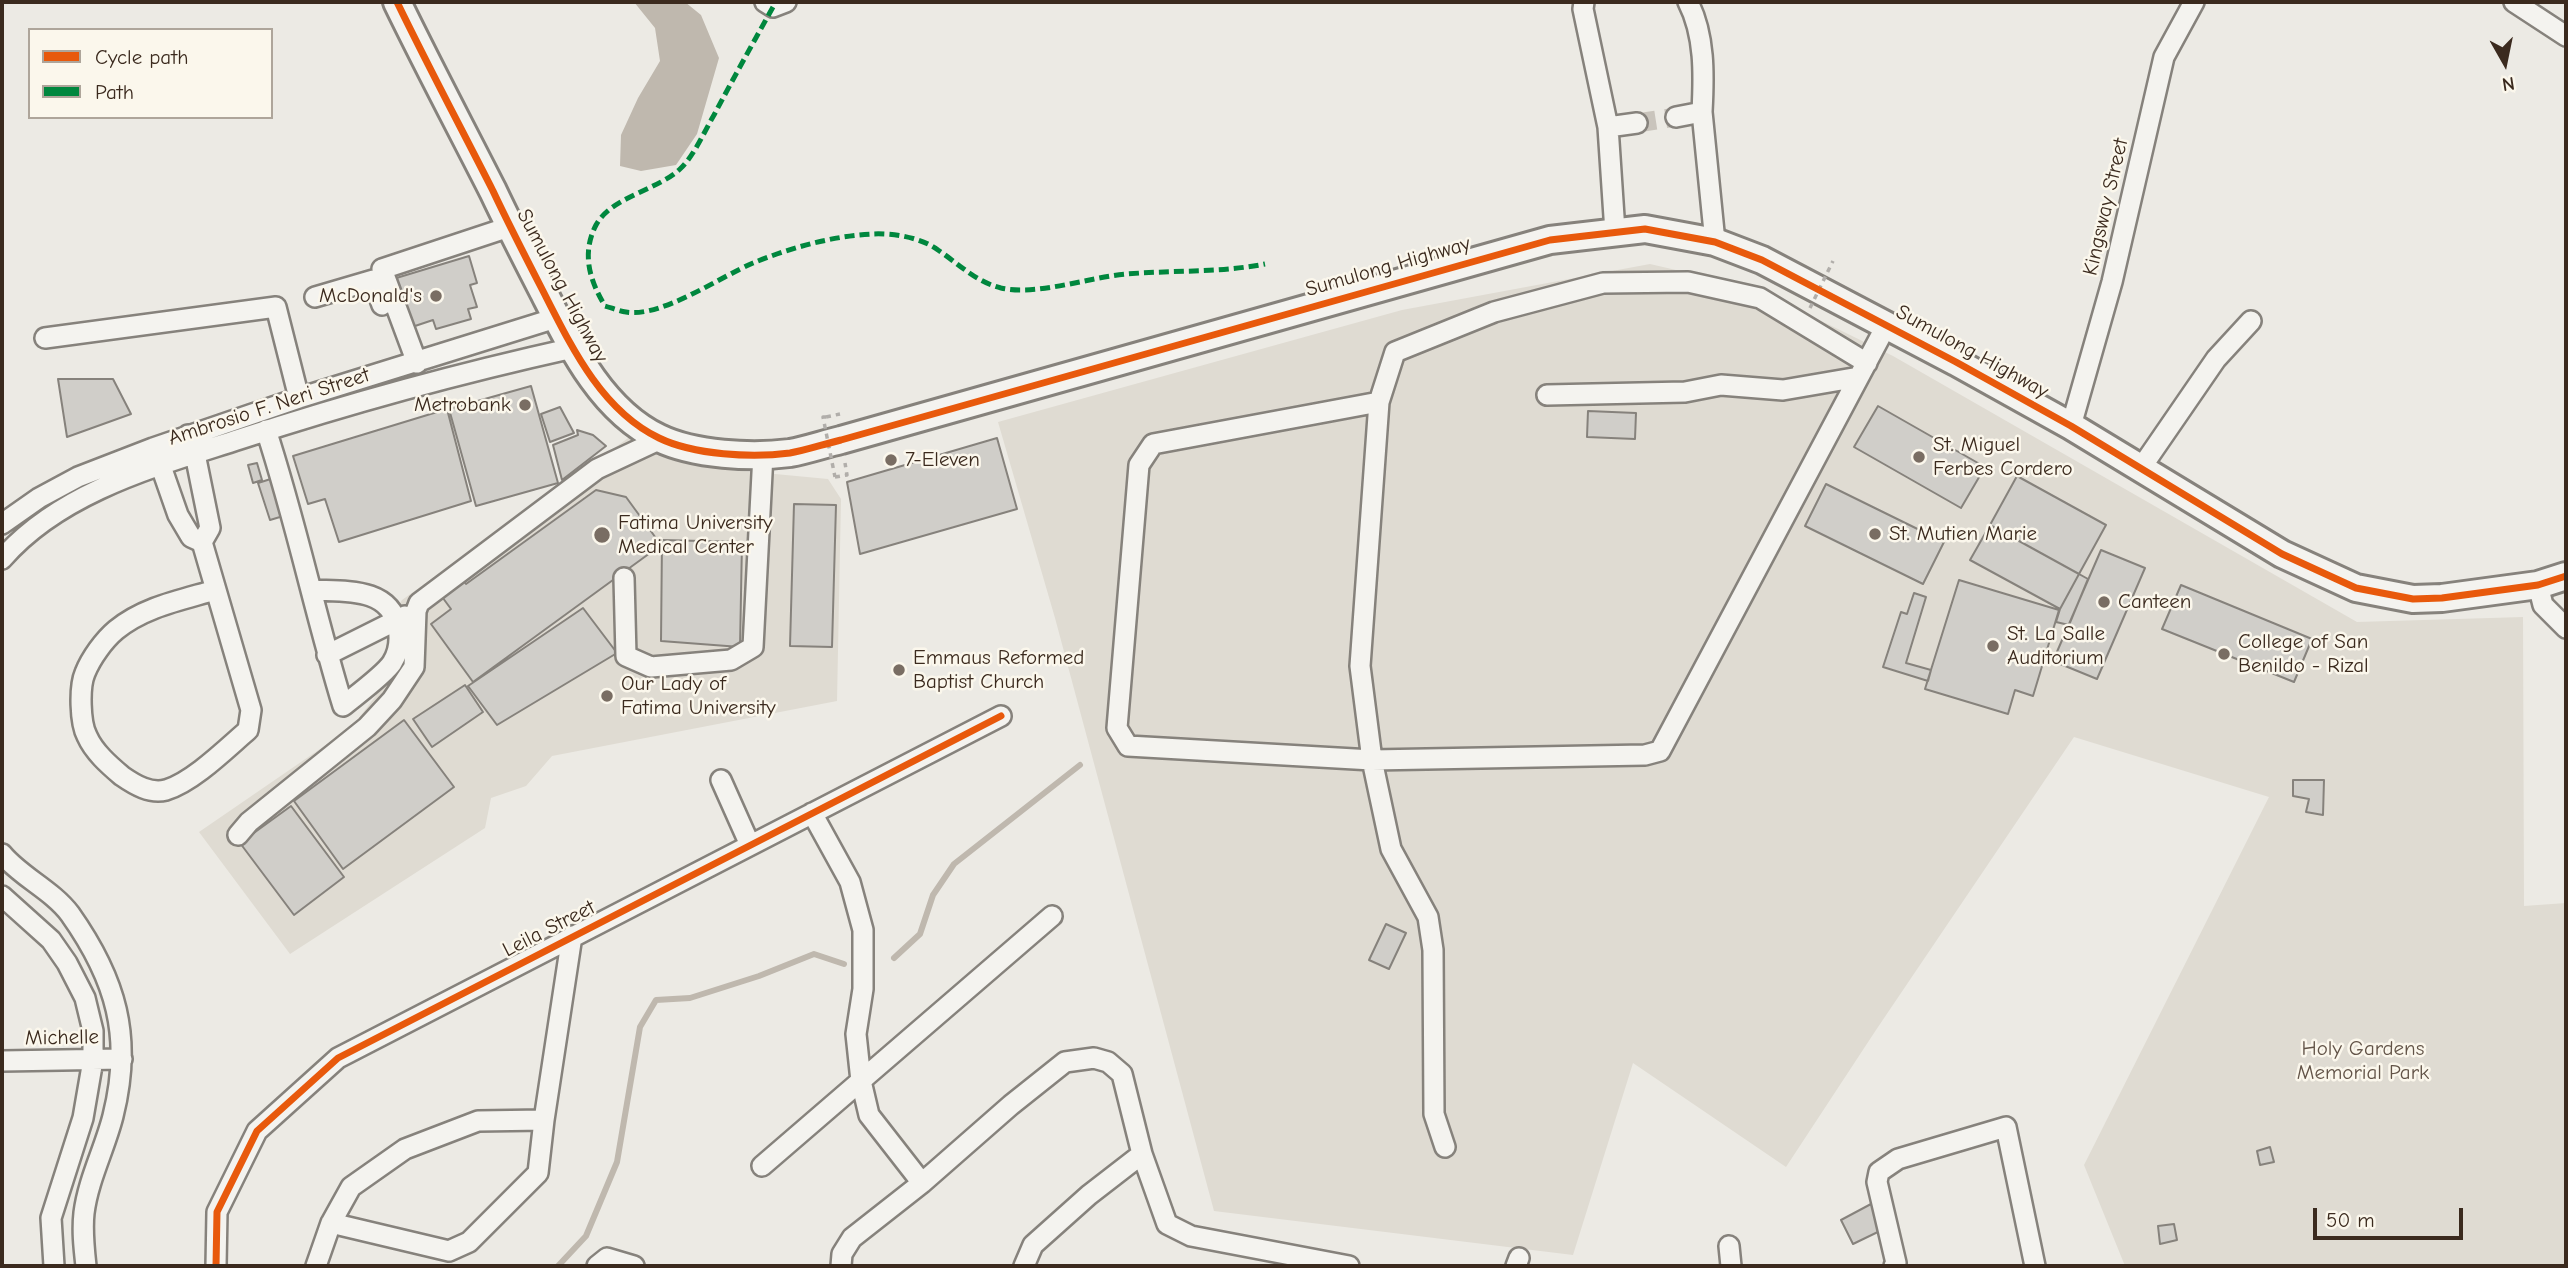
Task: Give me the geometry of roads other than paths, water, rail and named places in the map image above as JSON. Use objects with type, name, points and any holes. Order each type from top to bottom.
[{"type":"main road","name":"Sumulong Highway","points":[[397,2],[509,227],[589,375],[637,425],[661,439],[690,448],[721,453],[789,453],[1550,240],[1644,229],[1716,242],[1762,260],[2071,426],[2282,554],[2356,588],[2413,599],[2460,596],[2538,585],[2566,576]]},
{"type":"street","points":[[765,2],[773,7],[786,2]]},
{"type":"street","points":[[1584,2],[1583,9],[1608,127],[1615,232]]},
{"type":"street","points":[[1688,2],[1701,43],[1704,72],[1702,112],[1716,242]]},
{"type":"street","name":"Kingsway Street","points":[[2071,426],[2112,282],[2164,57],[2194,2]]},
{"type":"street","points":[[2514,2],[2566,36]]},
{"type":"street","points":[[1676,117],[1702,112]]},
{"type":"street","points":[[1608,127],[1637,123]]},
{"type":"street","points":[[396,391],[404,367],[382,269],[509,227]]},
{"type":"street","points":[[315,297],[373,280],[404,367]]},
{"type":"street","points":[[1445,1147],[1434,1114],[1433,950],[1428,917],[1391,849],[1372,760],[1360,666],[1379,402],[1395,352],[1494,312],[1603,283],[1688,282],[1760,298],[1863,370]]},
{"type":"street","points":[[45,338],[276,307],[299,398]]},
{"type":"street","name":"Ambrosio F. Neri Street","points":[[2,524],[39,498],[78,477],[157,457],[299,398],[556,318]]},
{"type":"street","points":[[2141,468],[2216,359],[2251,321]]},
{"type":"street","points":[[1379,402],[1153,444],[1139,465],[1117,728],[1128,746],[1372,760],[1645,755],[1660,751],[1886,326]]},
{"type":"street","name":"Ambrosio F. Neri Street","points":[[191,444],[266,430],[396,391],[573,348]]},
{"type":"street","points":[[1547,395],[1685,392],[1721,385],[1783,390],[1863,370]]},
{"type":"street","points":[[266,430],[282,478],[327,655],[343,706],[392,663],[400,639],[397,621],[384,601],[367,593],[311,590]]},
{"type":"street","points":[[238,835],[259,814],[367,727],[392,700],[414,667],[416,611],[419,603],[597,469],[661,439]]},
{"type":"street","points":[[191,444],[210,528],[202,541],[251,710],[248,730],[189,778],[166,790],[148,790],[117,772],[94,750],[85,733],[81,704],[84,675],[115,631],[159,606],[215,590]]},
{"type":"street","points":[[624,578],[626,656],[651,667],[731,660],[753,647],[763,454]]},
{"type":"street","points":[[157,457],[178,515],[191,537],[202,541]]},
{"type":"street","name":"Ambrosio F. Neri Street","points":[[2,559],[13,546],[51,514],[157,457]]},
{"type":"street","points":[[2538,585],[2543,605],[2566,628]]},
{"type":"street","points":[[327,655],[416,611]]},
{"type":"street","name":"Leila Street","points":[[216,1266],[217,1212],[257,1131],[338,1058],[1001,716]]},
{"type":"street","points":[[721,780],[750,845]]},
{"type":"street","points":[[812,813],[850,881],[863,930],[863,989],[856,1034],[860,1081],[869,1115],[922,1182]]},
{"type":"street","points":[[2,854],[67,911],[84,934],[102,968],[122,1029],[122,1059],[113,1115],[84,1210],[82,1235],[86,1266]]},
{"type":"street","points":[[2,897],[51,940],[67,963],[85,998],[93,1031],[93,1060],[83,1118],[51,1218],[54,1266]]},
{"type":"street","points":[[762,1166],[1052,916]]},
{"type":"street","points":[[331,1223],[449,1251],[469,1242],[538,1174],[572,936]]},
{"type":"street","points":[[841,1266],[842,1254],[852,1238],[1012,1105],[1065,1062],[1094,1058],[1108,1062],[1122,1074],[1142,1154],[1167,1224],[1191,1236],[1349,1266]]},
{"type":"street","name":"Michelle","points":[[2,1061],[122,1059]]},
{"type":"street","points":[[316,1266],[331,1223],[351,1187],[405,1149],[478,1121],[544,1120]]},
{"type":"street","points":[[1894,1266],[1896,1263],[1877,1182],[1879,1172],[1898,1158],[2006,1127],[2035,1266]]},
{"type":"street","points":[[1024,1266],[1033,1245],[1089,1195],[1142,1154]]},
{"type":"street","points":[[1729,1246],[1731,1266]]},
{"type":"street","points":[[597,1266],[607,1258],[635,1266]]},
{"type":"waterway","points":[[894,958],[920,934],[933,895],[954,864],[1080,765]]},
{"type":"waterway","points":[[558,1266],[586,1236],[617,1162],[640,1027],[656,1000],[690,998],[759,976],[814,954],[844,964]]},
{"type":"tunnel","points":[[1637,123],[1676,117]]},
{"type":"place","name":"McDonald's","points":[[436,296]]},
{"type":"place","name":"Metrobank","points":[[525,405]]},
{"type":"place","name":"St. Miguel Ferbes Cordero","points":[[1919,457]]},
{"type":"place","name":"7-Eleven","points":[[891,460]]},
{"type":"place","name":"St. Mutien Marie","points":[[1875,534]]},
{"type":"place","name":"Fatima University Medical Center","points":[[602,535]]},
{"type":"place","name":"Canteen","points":[[2104,602]]},
{"type":"place","name":"St. La Salle Auditorium","points":[[1993,646]]},
{"type":"place","name":"College of San Benildo - Rizal","points":[[2224,654]]},
{"type":"place","name":"Emmaus Reformed Baptist Church","points":[[899,670]]},
{"type":"place","name":"Our Lady of Fatima University","points":[[607,696]]},
{"type":"park label","name":"Holy Gardens Memorial Park","points":[[2363,1061]]}]
